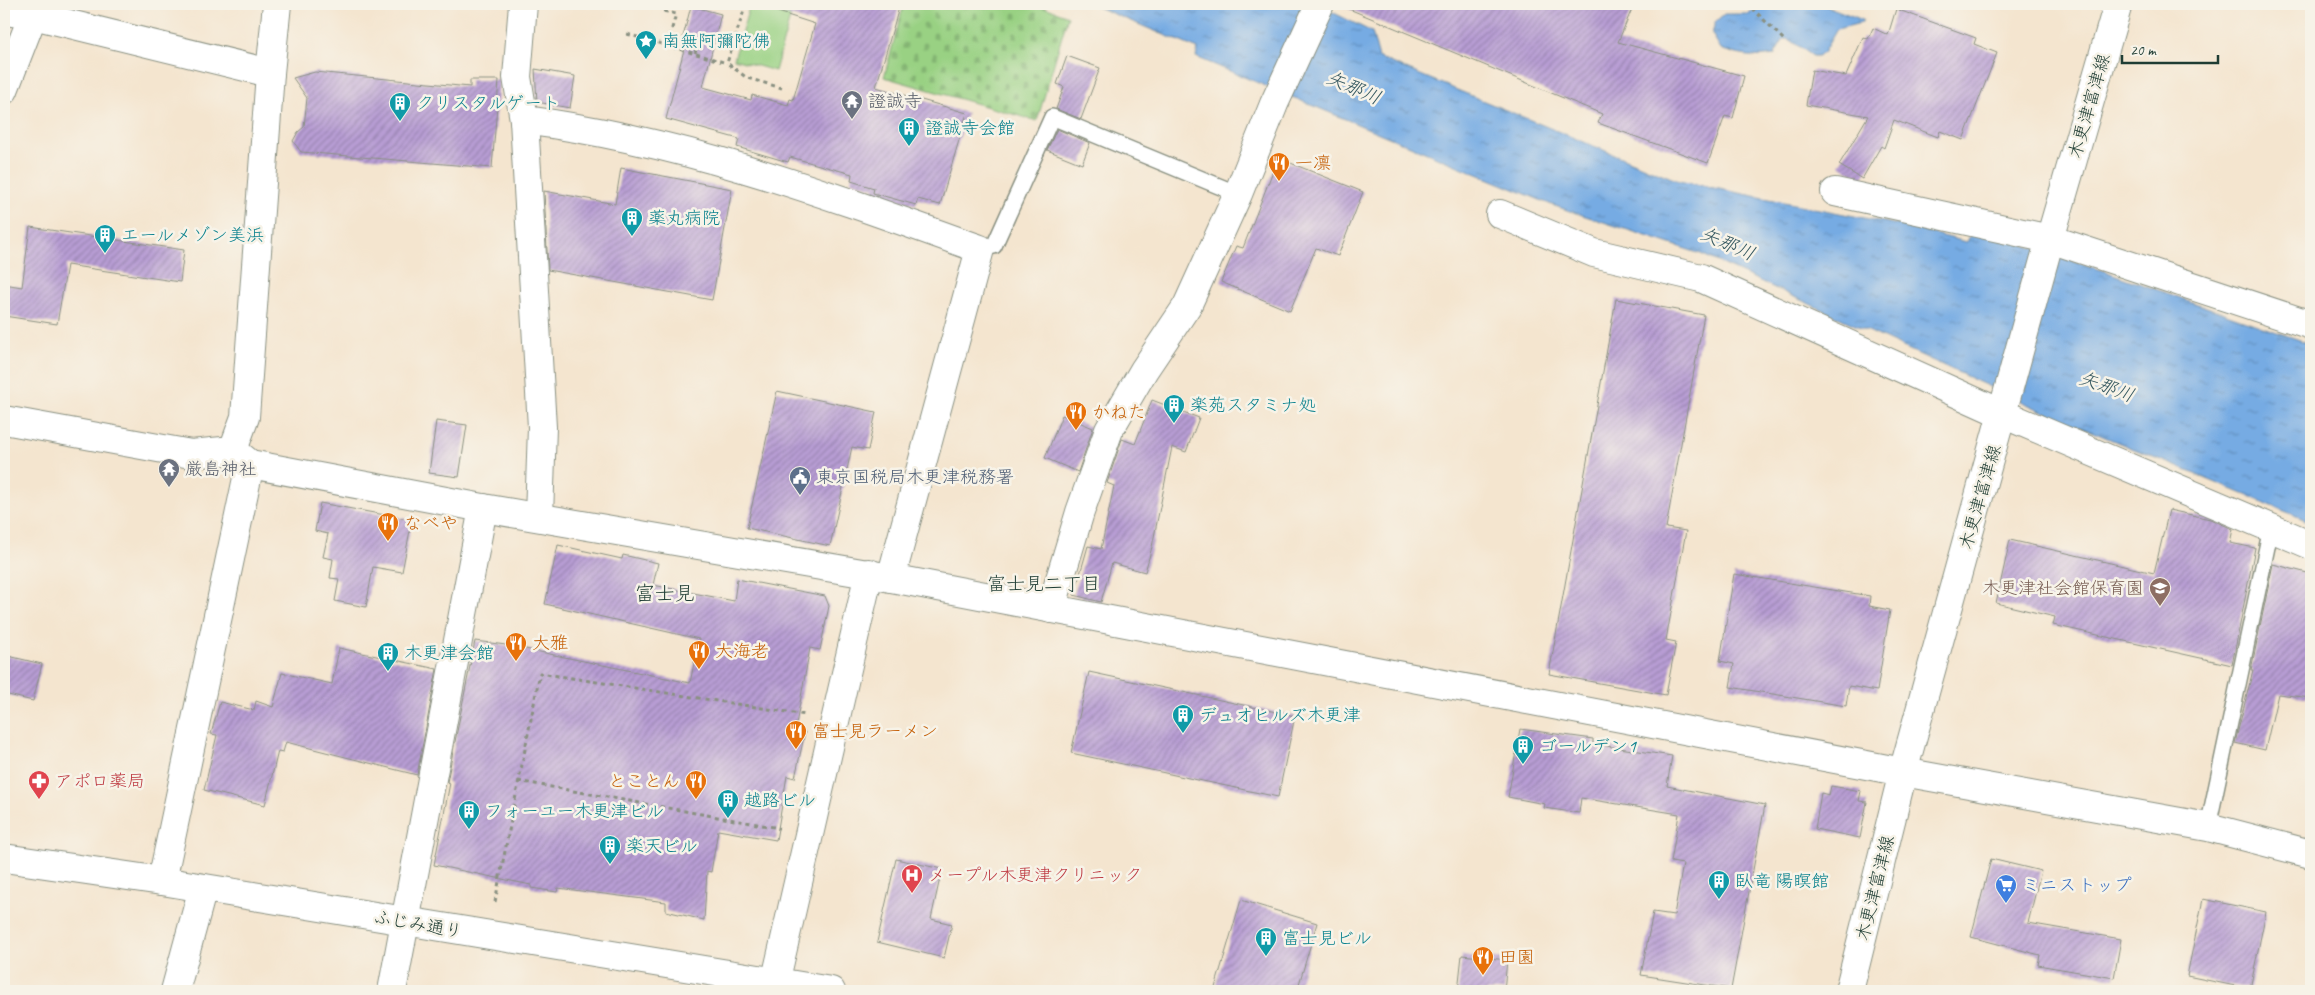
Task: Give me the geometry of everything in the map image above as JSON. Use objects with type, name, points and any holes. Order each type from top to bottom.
[{"type":"street","points":[[162,881],[241,457],[270,73],[277,4]]},
{"type":"street","points":[[524,4],[517,77],[524,120],[542,427],[539,517]]},
{"type":"street","points":[[1051,609],[1080,512],[1109,430],[1144,370],[1187,306],[1238,194],[1274,104],[1320,4]]},
{"type":"street","name":"木更津富津線","points":[[1849,991],[1903,772],[2050,239],[2118,4]]},
{"type":"street","points":[[4,11],[32,15],[270,73]]},
{"type":"street","points":[[4,90],[32,15]]},
{"type":"street","points":[[524,120],[553,123],[690,152],[815,189],[980,249],[880,576],[774,987]]},
{"type":"street","points":[[1835,192],[2050,239],[2311,325]]},
{"type":"street","points":[[1500,214],[1594,253],[1701,278],[2003,414],[2311,545]]},
{"type":"street","points":[[4,420],[191,454],[241,457],[483,508],[880,576],[1903,772],[2208,827],[2311,854]]},
{"type":"street","points":[[392,991],[483,508]]},
{"type":"street","name":"ふじみ通り","points":[[4,858],[162,881],[404,921],[774,987],[831,991]]},
{"type":"street","points":[[175,991],[203,888]]},
{"type":"lane","points":[[980,249],[994,246],[1052,117],[1238,194]]},
{"type":"lane","points":[[2208,827],[2271,528]]},
{"type":"path","points":[[662,4],[663,11],[676,14],[667,46]]},
{"type":"path","points":[[727,63],[746,4]]},
{"type":"path","points":[[1752,8],[1785,41]]},
{"type":"path","points":[[627,34],[727,63],[746,78],[782,88]]},
{"type":"path","points":[[695,53],[697,46]]},
{"type":"path","points":[[495,902],[540,673],[809,716]]},
{"type":"path","points":[[518,782],[779,828]]},
{"type":"green space","points":[[750,4],[791,14],[775,71],[734,59]]},
{"type":"green space","points":[[904,4],[1037,4],[1068,16],[1037,121],[884,77]]},
{"type":"water","name":"矢那川","points":[[1090,4],[1316,4],[1372,32],[1379,58],[1679,181],[1894,224],[1967,242],[1971,233],[2005,239],[2090,266],[2311,344],[2311,522],[2042,411],[1701,254],[1552,205],[1196,57],[1198,49]]},
{"type":"water","points":[[1757,4],[1821,4],[1863,20],[1861,23],[1837,29],[1823,53],[1818,56],[1813,56],[1788,39],[1784,39],[1774,55],[1747,56],[1721,49],[1712,34],[1715,22],[1724,14],[1748,14],[1753,11]]},
{"type":"building","points":[[770,4],[900,4],[876,87],[967,113],[940,205],[918,199],[916,205],[873,193],[874,188],[851,181],[852,174],[790,157],[788,162],[737,147],[739,139],[666,119],[687,38],[683,37],[691,6],[721,14],[703,87],[751,100],[752,95],[788,105],[790,99],[793,100],[815,24],[769,9]]},
{"type":"building","points":[[1337,4],[1634,4],[1618,42],[1744,76],[1733,118],[1725,116],[1708,163],[1598,123],[1602,114]]},
{"type":"building","points":[[1896,9],[1976,38],[1974,44],[1997,53],[1963,140],[1940,131],[1938,137],[1894,120],[1884,148],[1881,146],[1862,179],[1839,165],[1868,116],[1806,105],[1812,70],[1846,76],[1863,37],[1868,39],[1873,28],[1888,35]]},
{"type":"building","points":[[1067,56],[1100,68],[1081,119],[1056,109],[1064,87],[1057,84]]},
{"type":"building","points":[[535,69],[575,76],[570,108],[537,102]]},
{"type":"building","name":"クリスタルゲート","points":[[315,72],[470,87],[470,80],[499,80],[492,168],[301,152],[293,141],[298,132],[304,127],[307,98],[293,78]]},
{"type":"building","points":[[1057,129],[1090,143],[1082,164],[1047,150]]},
{"type":"building","points":[[1278,158],[1363,192],[1338,256],[1316,248],[1290,311],[1221,282],[1236,246],[1243,248]]},
{"type":"building","name":"薬丸病院","points":[[621,168],[732,189],[712,300],[548,270],[544,191],[615,204]]},
{"type":"building","name":"エールメゾン美浜","points":[[30,227],[184,250],[180,282],[67,265],[57,324],[4,316],[4,284],[22,287]]},
{"type":"building","points":[[1616,299],[1704,315],[1666,528],[1686,531],[1666,640],[1676,642],[1666,695],[1549,674]]},
{"type":"building","points":[[777,391],[876,412],[868,450],[852,447],[830,546],[747,528]]},
{"type":"building","points":[[1152,400],[1199,418],[1186,452],[1172,447],[1152,547],[1145,572],[1112,563],[1101,602],[1074,595],[1088,546],[1101,549],[1114,486],[1107,483],[1122,439],[1135,444]]},
{"type":"building","points":[[1062,415],[1093,428],[1078,472],[1045,458]]},
{"type":"building","points":[[436,421],[467,425],[459,477],[429,473]]},
{"type":"building","points":[[320,503],[412,520],[402,572],[373,567],[366,607],[335,601],[339,579],[330,578],[333,559],[323,557],[328,534],[315,531]]},
{"type":"building","points":[[2169,510],[2210,519],[2233,529],[2230,543],[2255,548],[2232,665],[2053,625],[2055,617],[1996,603],[2010,540],[2154,573]]},
{"type":"building","points":[[558,545],[622,559],[623,555],[658,563],[653,585],[734,601],[737,579],[825,596],[829,606],[820,650],[810,648],[795,730],[805,732],[795,778],[787,776],[776,840],[718,830],[711,872],[707,871],[704,920],[666,911],[666,902],[558,888],[557,892],[531,888],[531,885],[434,865],[450,783],[447,782],[475,641],[506,645],[690,683],[699,639],[545,604]]},
{"type":"building","points":[[2273,564],[2311,574],[2311,698],[2278,694],[2265,750],[2235,743],[2253,670],[2251,670]]},
{"type":"building","points":[[1734,574],[1870,596],[1869,606],[1890,610],[1877,691],[1849,686],[1846,706],[1730,687],[1734,664],[1720,661]]},
{"type":"building","points":[[339,648],[437,669],[417,775],[286,742],[283,752],[278,751],[265,805],[204,790],[217,735],[211,734],[220,702],[254,710],[256,701],[273,707],[282,673],[332,684]]},
{"type":"building","points":[[4,655],[42,664],[33,701],[4,694]]},
{"type":"building","name":"デュオヒルズ木更津","points":[[1089,672],[1295,716],[1278,797],[1071,753]]},
{"type":"building","points":[[1520,729],[1593,739],[1593,744],[1672,756],[1667,786],[1765,805],[1731,989],[1641,975],[1653,912],[1674,915],[1683,864],[1671,862],[1679,814],[1581,798],[1579,813],[1544,808],[1545,804],[1508,797]]},
{"type":"building","points":[[1831,786],[1861,791],[1859,801],[1867,802],[1860,838],[1815,829],[1821,793],[1829,795]]},
{"type":"building","name":"メープル木更津クリニック","points":[[896,859],[942,869],[931,919],[952,924],[944,958],[877,942]]},
{"type":"building","points":[[1991,859],[2041,871],[2028,923],[2121,939],[2114,978],[2038,965],[2040,955],[1971,937]]},
{"type":"building","points":[[2203,899],[2266,912],[2250,989],[2187,976]]},
{"type":"building","name":"富士見ビル","points":[[1241,900],[1317,923],[1297,991],[1214,991]]},
{"type":"building","name":"田園","points":[[1462,955],[1507,960],[1504,991],[1458,991]]},
{"type":"place","name":"南無阿彌陀佛","points":[[646,60]]},
{"type":"place","name":"證誠寺","points":[[852,120]]},
{"type":"place","name":"クリスタルゲート","points":[[400,122]]},
{"type":"place","name":"證誠寺会館","points":[[909,147]]},
{"type":"place","name":"一凛","points":[[1279,182]]},
{"type":"place","name":"薬丸病院","points":[[632,237]]},
{"type":"place","name":"エールメゾン美浜","points":[[105,254]]},
{"type":"place","name":"楽苑スタミナ処","points":[[1174,424]]},
{"type":"place","name":"かねた","points":[[1076,431]]},
{"type":"place","name":"厳島神社","points":[[169,488]]},
{"type":"place","name":"東京国税局木更津税務署","points":[[800,496]]},
{"type":"place","name":"なべや","points":[[388,542]]},
{"type":"place","name":"木更津社会館保育園","points":[[2160,607]]},
{"type":"place","name":"大雅","points":[[516,662]]},
{"type":"place","name":"大海老","points":[[699,670]]},
{"type":"place","name":"木更津会館","points":[[388,672]]},
{"type":"place","name":"デュオヒルズ木更津","points":[[1183,734]]},
{"type":"place","name":"富士見ラーメン","points":[[796,750]]},
{"type":"place","name":"ゴールデン1","points":[[1523,765]]},
{"type":"place","name":"アポロ薬局","points":[[39,800]]},
{"type":"place","name":"とことん","points":[[696,800]]},
{"type":"place","name":"越路ビル","points":[[728,819]]},
{"type":"place","name":"フォーユー木更津ビル","points":[[469,830]]},
{"type":"place","name":"楽天ビル","points":[[610,865]]},
{"type":"place","name":"メープル木更津クリニック","points":[[912,894]]},
{"type":"place","name":"臥竜 陽瞑館","points":[[1719,900]]},
{"type":"place","name":"ミニストップ","points":[[2006,904]]},
{"type":"place","name":"富士見ビル","points":[[1266,957]]},
{"type":"place","name":"田園","points":[[1483,976]]},
{"type":"district","name":"富士見二丁目","points":[[1044,583]]},
{"type":"district","name":"富士見","points":[[665,593]]}]
